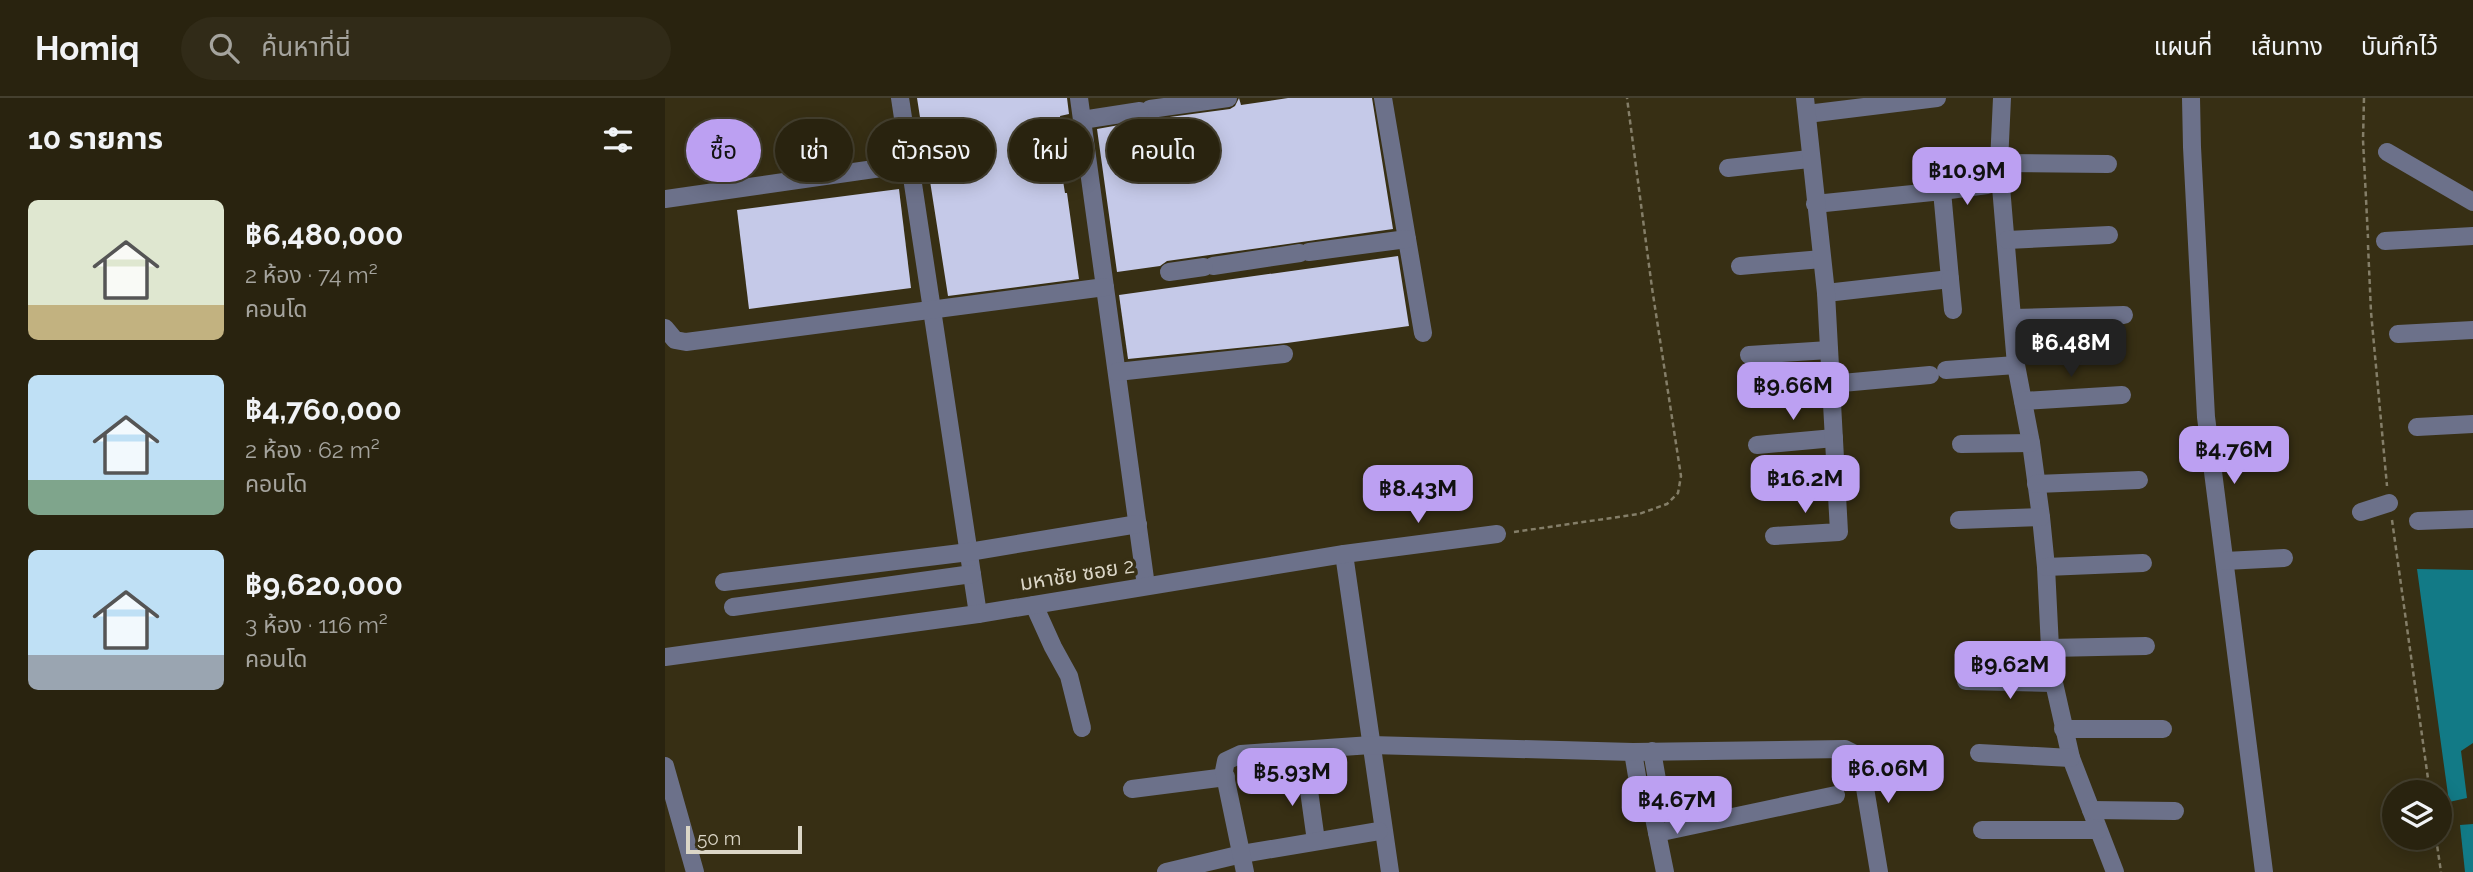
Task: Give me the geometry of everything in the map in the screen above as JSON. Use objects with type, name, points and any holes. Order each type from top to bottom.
[{"type":"street","points":[[900,98],[903,119]]},
{"type":"street","points":[[1079,98],[1082,119]]},
{"type":"street","points":[[1088,119],[1228,98]]},
{"type":"street","points":[[1383,98],[1423,332]]},
{"type":"street","points":[[1773,536],[1839,532],[1825,293],[1809,159],[1806,106],[1937,98]]},
{"type":"street","points":[[2002,98],[1999,163],[2016,365],[2031,443],[2041,517],[2054,683],[2071,758],[2115,872]]},
{"type":"street","points":[[2191,98],[2206,417],[2264,872]]},
{"type":"street","points":[[2387,152],[2473,202]]},
{"type":"street","points":[[1728,168],[1809,159]]},
{"type":"street","points":[[1999,163],[2108,164]]},
{"type":"street","points":[[665,199],[867,170]]},
{"type":"street","points":[[912,182],[978,614]]},
{"type":"street","points":[[1091,182],[1146,586]]},
{"type":"street","points":[[1815,204],[1987,185]]},
{"type":"street","points":[[1942,191],[1953,310]]},
{"type":"street","points":[[2007,240],[2109,235]]},
{"type":"street","points":[[2385,241],[2473,236]]},
{"type":"street","points":[[1169,272],[1407,239]]},
{"type":"street","points":[[1741,266],[1822,259]]},
{"type":"street","points":[[1825,293],[1950,279]]},
{"type":"street","points":[[665,328],[675,340],[686,342],[1105,287]]},
{"type":"street","points":[[2013,318],[2124,315]]},
{"type":"street","points":[[2398,334],[2473,330]]},
{"type":"street","points":[[1748,355],[1829,350]]},
{"type":"street","points":[[1117,372],[1284,354]]},
{"type":"street","points":[[1831,384],[2016,365]]},
{"type":"street","points":[[2023,401],[2122,395]]},
{"type":"street","points":[[2417,427],[2473,424]]},
{"type":"street","points":[[1757,445],[1834,438]]},
{"type":"street","points":[[1961,444],[2031,443]]},
{"type":"street","points":[[2036,484],[2139,480]]},
{"type":"street","points":[[2361,512],[2389,503]]},
{"type":"street","points":[[1959,520],[2041,517]]},
{"type":"street","points":[[2418,521],[2473,519]]},
{"type":"street","points":[[724,582],[969,552],[1138,524]]},
{"type":"street","name":"มหาชัย ซอย 2","points":[[665,657],[978,614],[1344,554],[1497,534]]},
{"type":"street","points":[[1344,554],[1389,872]]},
{"type":"street","points":[[2225,561],[2284,558]]},
{"type":"street","points":[[2046,567],[2143,563]]},
{"type":"street","points":[[733,607],[972,574]]},
{"type":"street","points":[[1034,605],[1069,676],[1082,728]]},
{"type":"street","points":[[2050,648],[2146,646]]},
{"type":"street","points":[[1966,681],[2054,683]]},
{"type":"street","points":[[2063,729],[2163,729]]},
{"type":"street","points":[[1244,863],[1226,777],[1226,761],[1241,754],[1371,745],[1633,752],[1845,749],[1855,754],[1861,764],[1878,872]]},
{"type":"street","points":[[1652,751],[1658,791],[1652,808]]},
{"type":"street","points":[[1633,752],[1640,794],[1652,808],[1665,872]]},
{"type":"street","points":[[1979,753],[2071,758]]},
{"type":"street","points":[[665,766],[668,785],[695,872]]},
{"type":"street","points":[[1306,769],[1317,841]]},
{"type":"street","points":[[1132,789],[1226,777]]},
{"type":"street","points":[[1657,833],[1836,794]]},
{"type":"street","points":[[2091,810],[2175,811]]},
{"type":"street","points":[[1982,830],[2098,830]]},
{"type":"street","points":[[1166,872],[1244,863],[1317,841],[1379,831]]},
{"type":"path","points":[[1497,534],[1639,514],[1667,504],[1678,493],[1681,476],[1652,288],[1627,98]]},
{"type":"path","points":[[2364,98],[2363,140],[2371,312],[2389,503],[2428,780]]},
{"type":"path","points":[[2438,850],[2441,872]]},
{"type":"water","points":[[2417,569],[2473,570],[2473,743],[2461,751],[2467,798],[2452,801],[2452,780],[2446,780]]},
{"type":"water","points":[[2473,824],[2473,872],[2465,872],[2460,825]]},
{"type":"building","points":[[917,98],[1067,98],[1069,114],[1060,116],[1060,119],[1009,119],[1009,182],[1063,182],[1079,279],[948,296],[930,182],[995,182],[995,119],[920,119]]},
{"type":"building","points":[[1239,98],[1241,105],[1288,98],[1372,98],[1393,229],[1167,261],[1160,266],[1117,272],[1097,129],[1107,127],[1107,182],[1220,182],[1220,119],[1155,119],[1230,109]]},
{"type":"building","points":[[899,189],[911,288],[749,309],[737,210]]},
{"type":"building","points":[[1398,256],[1409,326],[1287,343],[1128,359],[1119,295]]}]
